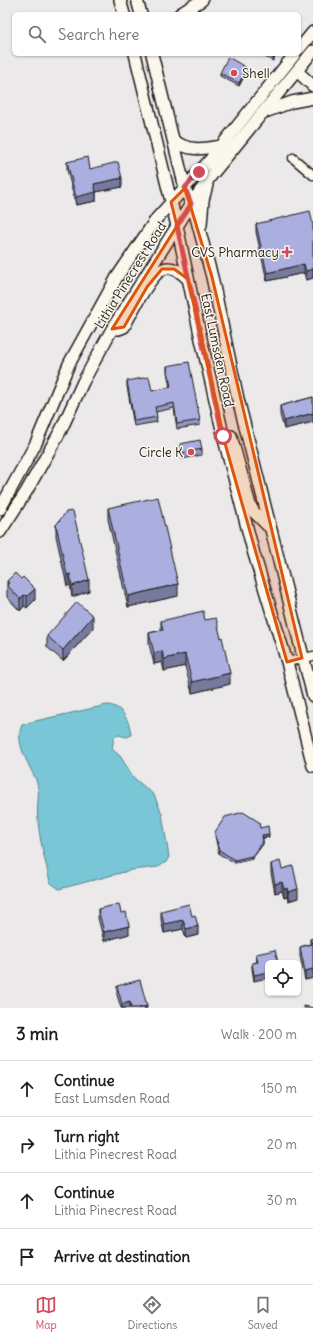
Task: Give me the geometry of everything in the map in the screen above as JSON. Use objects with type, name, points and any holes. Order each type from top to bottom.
[{"type":"main road","points":[[120,0],[123,12]]},
{"type":"main road","points":[[137,0],[140,12]]},
{"type":"main road","points":[[183,12],[202,0]]},
{"type":"main road","points":[[301,47],[313,32]]},
{"type":"main road","name":"Lithia Pinecrest Road","points":[[0,532],[26,492],[61,430],[112,329],[191,204],[210,177],[313,51]]},
{"type":"main road","name":"East Lumsden Road","points":[[135,56],[177,226],[223,436],[254,554],[287,662],[313,766]]},
{"type":"main road","name":"East Lumsden Road","points":[[152,56],[185,188],[200,234],[214,286],[238,399],[269,527],[308,657],[313,696]]},
{"type":"main road","name":"Lithia Pinecrest Road","points":[[0,508],[36,443],[69,364],[103,300],[157,218],[221,146],[293,56]]},
{"type":"main road","points":[[297,71],[313,86]]},
{"type":"main road","points":[[261,114],[292,102],[313,98]]},
{"type":"main road","points":[[173,140],[186,148],[194,150],[221,146]]},
{"type":"main road","points":[[200,234],[203,200],[210,177]]},
{"type":"main road","points":[[112,329],[124,327],[147,287],[157,273],[162,269],[174,269],[188,279]]},
{"type":"main road","points":[[223,436],[231,436],[250,505],[254,512],[269,527]]},
{"type":"street","points":[[293,158],[313,175]]},
{"type":"street","points":[[287,662],[308,657]]},
{"type":"highlighted area","points":[[185,188],[212,277],[302,658],[287,662],[226,447],[188,279],[174,269],[162,269],[147,287],[124,327],[112,329],[177,226],[171,202]]},
{"type":"water","points":[[107,705],[121,711],[127,720],[131,735],[127,737],[119,735],[114,737],[112,749],[120,756],[134,778],[154,795],[162,814],[169,857],[166,862],[158,867],[132,870],[59,889],[50,882],[41,843],[36,780],[23,753],[20,732],[22,725],[31,722]]},
{"type":"building","name":"Shell","points":[[228,57],[247,68],[239,83],[220,73]]},
{"type":"building","points":[[88,157],[90,169],[118,162],[122,178],[94,184],[96,192],[76,197],[67,162]]},
{"type":"building","name":"CVS Pharmacy","points":[[310,211],[313,225],[313,269],[306,271],[304,264],[267,273],[256,224]]},
{"type":"building","points":[[189,362],[200,420],[177,424],[174,403],[155,407],[157,417],[134,421],[127,381],[149,377],[152,391],[171,387],[167,366]]},
{"type":"building","points":[[313,397],[313,413],[284,421],[280,406]]},
{"type":"building","points":[[200,440],[202,449],[182,453],[180,444]]},
{"type":"building","points":[[158,497],[178,584],[128,596],[108,508]]},
{"type":"building","points":[[73,511],[89,580],[72,586],[70,574],[67,575],[56,525],[66,512]]},
{"type":"building","points":[[15,573],[21,579],[23,577],[35,589],[27,596],[24,595],[20,599],[7,585],[9,583],[7,581]]},
{"type":"building","points":[[77,602],[93,616],[63,650],[47,636]]},
{"type":"building","points":[[203,611],[205,620],[216,618],[230,673],[192,682],[185,654],[164,659],[162,651],[154,653],[149,633],[163,630],[161,621]]},
{"type":"building","points":[[243,812],[259,822],[260,828],[268,826],[269,834],[262,835],[263,841],[252,856],[235,860],[219,850],[215,832],[225,817]]},
{"type":"building","points":[[280,861],[282,869],[293,866],[298,889],[288,892],[287,888],[284,889],[282,882],[275,884],[271,864]]},
{"type":"building","points":[[119,904],[121,913],[126,912],[129,926],[104,932],[98,909]]},
{"type":"building","points":[[189,904],[192,916],[195,915],[198,926],[186,929],[183,920],[164,924],[161,911]]},
{"type":"building","points":[[313,938],[313,969],[305,971],[300,947],[312,944],[310,939]]},
{"type":"building","points":[[275,950],[277,960],[265,960],[265,973],[254,975],[252,963],[258,962],[256,954]]},
{"type":"building","points":[[140,980],[147,1006],[131,1008],[130,1002],[122,1004],[117,986]]},
{"type":"place","name":"Shell","points":[[234,73]]},
{"type":"place","name":"CVS Pharmacy","points":[[287,252]]},
{"type":"place","name":"Circle K","points":[[191,452]]},
{"type":"route","points":[[199,172],[185,188],[191,204],[177,226],[223,436]]}]
